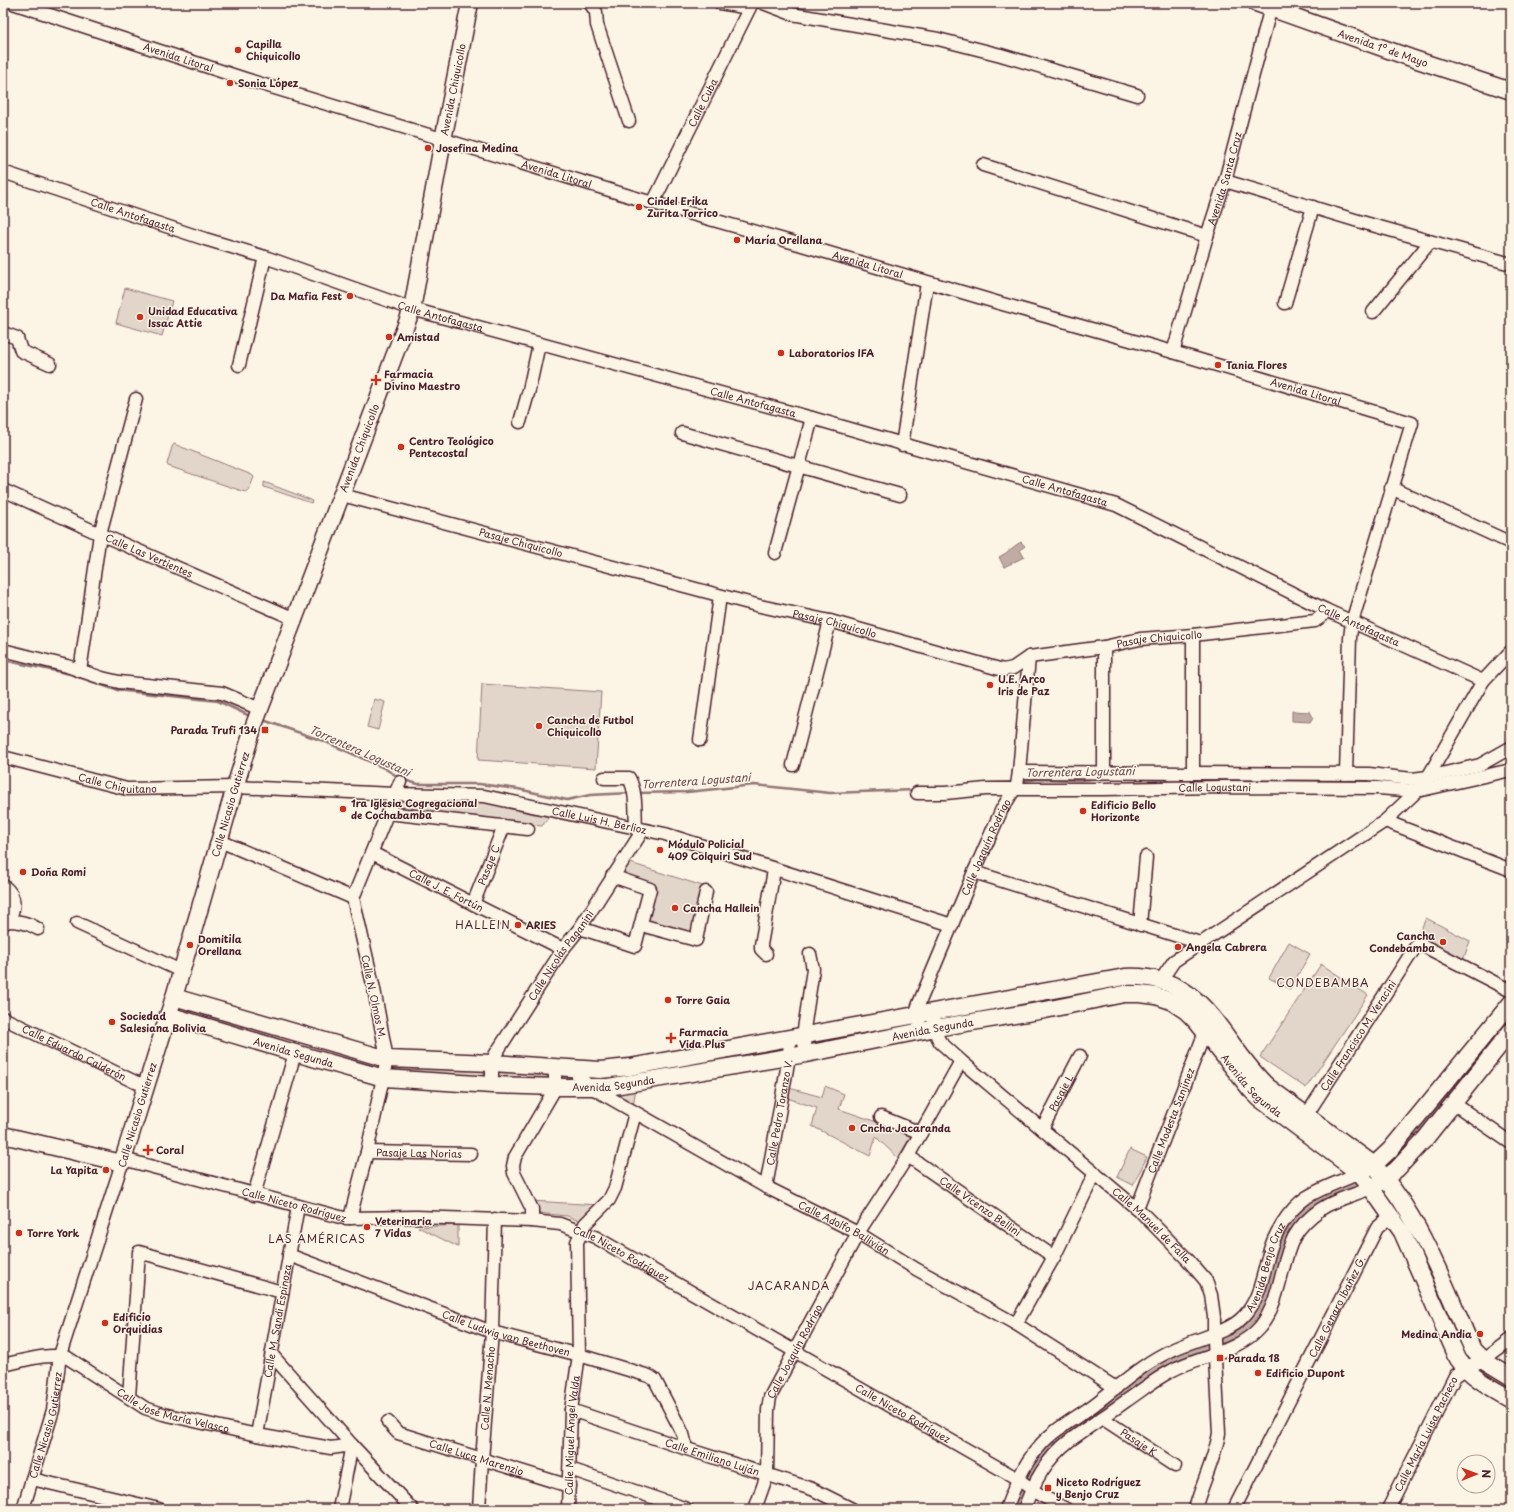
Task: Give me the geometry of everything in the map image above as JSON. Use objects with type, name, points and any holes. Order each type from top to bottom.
[{"type":"main road","name":"Avenida Chiquicollo","points":[[258,715],[412,309],[470,3]]},
{"type":"main road","name":"Avenida 1º de Mayo","points":[[1266,4],[1411,58],[1511,91]]},
{"type":"main road","name":"Calle Nicasio Gutierrez","points":[[123,1161],[174,997],[235,787],[258,715]]},
{"type":"main road","points":[[3,888],[10,896],[12,902],[12,909],[4,921]]},
{"type":"main road","name":"Avenida Segunda","points":[[174,997],[387,1059],[492,1063],[600,1070],[630,1067],[1125,977],[1140,976],[1161,980],[1185,991],[1210,1013],[1258,1077],[1303,1122],[1359,1173],[1402,1232],[1458,1359],[1464,1369],[1511,1400]]},
{"type":"main road","name":"Avenida Segunda","points":[[168,1015],[384,1078],[492,1085],[608,1087],[806,1054],[1124,994],[1156,996],[1171,1001],[1186,1011],[1205,1032],[1250,1089],[1260,1099],[1303,1122],[1374,1165],[1386,1178],[1418,1227],[1473,1350],[1483,1360],[1511,1377]]},
{"type":"main road","name":"Avenida Benjo Cruz","points":[[1359,1173],[1374,1165],[1390,1150],[1511,1003]]},
{"type":"main road","name":"Avenida Benjo Cruz","points":[[1371,1188],[1397,1169],[1425,1139],[1511,1031]]},
{"type":"main road","name":"Calle Niceto Rodríguez","points":[[3,1135],[123,1161]]},
{"type":"street","name":"Avenida Litoral","points":[[17,3],[245,79],[443,140],[653,203],[802,245],[927,283],[1173,352],[1412,423],[1391,488],[1352,622],[1350,638],[1346,774]]},
{"type":"street","points":[[590,3],[596,12],[597,25],[628,121]]},
{"type":"street","points":[[720,3],[751,6]]},
{"type":"street","points":[[763,3],[792,14],[938,39],[1001,55],[1137,95]]},
{"type":"street","name":"Avenida Santa Cruz","points":[[1173,352],[1207,236],[1225,181],[1249,93],[1266,4]]},
{"type":"street","name":"Calle Cuba","points":[[653,203],[751,6]]},
{"type":"street","points":[[983,165],[1207,236]]},
{"type":"street","name":"Calle Antofagasta","points":[[3,172],[205,239],[265,257],[412,309],[812,418],[1116,505],[1326,610],[1483,681]]},
{"type":"street","points":[[1225,181],[1430,242],[1511,264]]},
{"type":"street","points":[[1286,303],[1313,206]]},
{"type":"street","points":[[1373,312],[1430,242]]},
{"type":"street","points":[[239,365],[265,257]]},
{"type":"street","points":[[902,445],[927,283]]},
{"type":"street","points":[[3,333],[18,338],[21,351],[50,364]]},
{"type":"street","points":[[520,422],[539,344]]},
{"type":"street","points":[[80,671],[100,534],[136,399]]},
{"type":"street","points":[[775,553],[812,418]]},
{"type":"street","points":[[682,433],[900,495]]},
{"type":"street","points":[[1391,488],[1511,543]]},
{"type":"street","name":"Calle Las Vertientes","points":[[3,490],[295,619]]},
{"type":"street","name":"Pasaje Chiquicollo","points":[[342,495],[720,596],[830,621],[1003,670],[1013,668],[1029,657],[1104,647],[1140,640],[1315,621],[1322,616],[1326,610]]},
{"type":"street","points":[[700,740],[720,596]]},
{"type":"street","points":[[793,765],[830,621]]},
{"type":"street","points":[[1193,635],[1193,772]]},
{"type":"street","points":[[1104,647],[1104,772]]},
{"type":"street","points":[[3,650],[119,682],[222,693],[258,715]]},
{"type":"street","points":[[1161,980],[1174,961],[1385,820],[1417,791],[1428,777],[1483,681],[1511,651]]},
{"type":"street","name":"Calle Joaquín Rodrigo","points":[[926,1013],[918,1009],[920,1001],[1002,808],[1017,781],[1029,657]]},
{"type":"street","name":"Calle Logustani","points":[[917,793],[945,793],[986,789],[1017,781],[1104,772],[1369,774],[1412,779],[1428,777],[1480,765],[1510,748]]},
{"type":"street","name":"Calle Chiquitano","points":[[3,757],[127,789],[235,787]]},
{"type":"street","name":"Calle Logustani","points":[[1017,781],[1220,787],[1378,788],[1417,791],[1511,770]]},
{"type":"street","points":[[604,778],[629,778],[634,794],[640,829]]},
{"type":"street","points":[[220,841],[353,898],[400,782]]},
{"type":"street","name":"Calle Luis H. Berlioz","points":[[235,787],[395,794],[484,796],[665,834],[774,870],[952,925]]},
{"type":"street","points":[[388,813],[528,829]]},
{"type":"street","points":[[1385,820],[1511,870]]},
{"type":"street","name":"Pasaje C","points":[[473,904],[504,826]]},
{"type":"street","name":"Calle Nicolás Paganini","points":[[492,1085],[492,1063],[495,1055],[563,949],[580,928],[640,829]]},
{"type":"street","name":"Calle J. E. Fortún","points":[[372,853],[563,949]]},
{"type":"street","points":[[1140,925],[1146,857]]},
{"type":"street","points":[[766,954],[761,949],[761,945],[774,870]]},
{"type":"street","points":[[974,872],[1200,943]]},
{"type":"street","points":[[580,928],[635,946],[650,889],[612,876]]},
{"type":"street","points":[[641,925],[696,940],[706,892]]},
{"type":"street","name":"Calle N. Olmos M.","points":[[350,1218],[367,1152],[387,1059],[374,989],[353,898]]},
{"type":"street","points":[[4,921],[21,921],[38,929]]},
{"type":"street","points":[[77,923],[181,971]]},
{"type":"street","name":"Calle Francisco M. Veracini","points":[[1303,1122],[1418,943],[1511,991]]},
{"type":"street","name":"Calle Pedro Toranzo V.","points":[[766,1187],[789,1057],[797,1037],[814,969],[810,954]]},
{"type":"street","name":"Calle Manuel de Falla","points":[[926,1013],[928,1030],[937,1036],[940,1042],[1135,1208],[1188,1260],[1206,1281],[1211,1295],[1214,1317],[1219,1433],[1217,1446],[1195,1509]]},
{"type":"street","name":"Calle Eduardo Calderón","points":[[3,1018],[135,1082],[146,1085]]},
{"type":"street","name":"Calle Modesta Sanjinez","points":[[1135,1208],[1139,1203],[1205,1032]]},
{"type":"street","name":"Calle Pedro Toranzo V.","points":[[797,1037],[806,1054]]},
{"type":"street","points":[[254,1194],[295,1053]]},
{"type":"street","name":"Pasaje L","points":[[1042,1129],[1080,1056]]},
{"type":"street","name":"Calle Joaquín Rodrigo","points":[[755,1509],[767,1475],[768,1410],[770,1398],[858,1233],[908,1156],[961,1061]]},
{"type":"street","points":[[532,1221],[532,1210],[514,1173],[513,1166],[515,1157],[556,1087],[554,1067]]},
{"type":"street","name":"Calle Adolfo Ballivián","points":[[577,1068],[578,1078],[589,1086],[766,1187],[858,1233],[916,1269],[1016,1324],[1116,1388]]},
{"type":"street","points":[[1453,1103],[1511,1143]]},
{"type":"street","name":"Calle Miguel Angel Valda","points":[[568,1509],[571,1410],[579,1355],[577,1242],[585,1224],[609,1200],[614,1188],[635,1113]]},
{"type":"street","points":[[881,1117],[921,1133]]},
{"type":"street","name":"Pasaje Las Norias","points":[[367,1152],[471,1154]]},
{"type":"street","name":"Calle Vicenzo Bellini","points":[[908,1156],[1054,1256]]},
{"type":"street","name":"Calle Niceto Rodríguez","points":[[123,1161],[344,1218],[416,1217],[495,1219],[560,1224],[595,1237],[1066,1509]]},
{"type":"street","name":"Calle Nicasio Gutierrez","points":[[23,1509],[53,1410],[60,1355],[123,1161]]},
{"type":"street","points":[[1016,1324],[1054,1256],[1095,1173]]},
{"type":"street","name":"Avenida Benjo Cruz","points":[[1024,1509],[1030,1488],[1058,1449],[1172,1370],[1214,1344],[1242,1318],[1250,1308],[1262,1281],[1268,1255],[1274,1240],[1288,1216],[1296,1206],[1308,1197],[1359,1173]]},
{"type":"street","name":"Avenida Benjo Cruz","points":[[1006,1509],[1018,1480],[1038,1447],[1067,1423],[1095,1404],[1148,1363],[1180,1346],[1214,1344],[1248,1337],[1260,1326],[1269,1311],[1277,1294],[1291,1244],[1299,1229],[1322,1208],[1371,1188]]},
{"type":"street","name":"Calle M. Sandi Espinoza","points":[[258,1435],[298,1206]]},
{"type":"street","name":"Calle Genaro Ibañez G.","points":[[1234,1509],[1377,1228],[1391,1216]]},
{"type":"street","name":"Calle N. Menacho","points":[[479,1509],[492,1332],[495,1219]]},
{"type":"street","points":[[129,1397],[139,1252],[282,1292]]},
{"type":"street","name":"Calle Ludwig van Beethoven","points":[[289,1255],[492,1332],[579,1355],[649,1376],[655,1380],[683,1434],[685,1442],[684,1448]]},
{"type":"street","name":"Calle María Luisa Pacheco","points":[[1388,1509],[1455,1376],[1464,1369],[1483,1360],[1511,1339]]},
{"type":"street","points":[[3,1365],[60,1355]]},
{"type":"street","name":"Calle José María Velasco","points":[[60,1355],[68,1358],[145,1408],[163,1414],[258,1435],[331,1448],[352,1445]]},
{"type":"street","points":[[272,1355],[352,1445],[412,1509]]},
{"type":"street","name":"Calle Emiliano Luján","points":[[571,1410],[812,1489],[846,1508]]},
{"type":"street","name":"Pasaje K","points":[[1102,1418],[1175,1466]]},
{"type":"street","name":"Calle Luca Marenzio","points":[[388,1422],[398,1433],[569,1486]]},
{"type":"street","points":[[339,1509],[352,1445]]},
{"type":"street","points":[[570,1469],[687,1509]]},
{"type":"street","points":[[32,1479],[159,1509]]},
{"type":"shaded area","points":[[125,288],[172,301],[162,336],[116,323]]},
{"type":"shaded area","points":[[174,444],[252,475],[254,477],[249,490],[245,492],[168,466],[167,464]]},
{"type":"shaded area","points":[[264,482],[311,500],[312,502],[311,503],[264,487]]},
{"type":"shaded area","points":[[1021,542],[1025,546],[1020,550],[1024,557],[1004,567],[999,557]]},
{"type":"shaded area","name":"Cancha de Futbol Chiquicollo","points":[[482,684],[601,692],[596,768],[478,760]]},
{"type":"shaded area","points":[[374,699],[385,702],[378,730],[367,727]]},
{"type":"shaded area","points":[[1292,711],[1310,712],[1313,717],[1310,722],[1292,721]]},
{"type":"shaded area","points":[[397,797],[479,798],[552,813],[542,826],[396,811],[395,801]]},
{"type":"shaded area","points":[[627,862],[703,886],[693,931],[689,933],[646,921],[653,891],[621,877]]},
{"type":"shaded area","points":[[1426,918],[1470,941],[1462,963],[1417,938]]},
{"type":"shaded area","points":[[1289,942],[1310,954],[1290,989],[1269,978]]},
{"type":"shaded area","points":[[1321,964],[1368,995],[1306,1088],[1260,1057]]},
{"type":"shaded area","points":[[178,1004],[381,1064],[378,1072],[175,1012]]},
{"type":"shaded area","points":[[907,1023],[908,1029],[813,1046],[812,1040]]},
{"type":"shaded area","points":[[785,1044],[785,1051],[591,1082],[591,1073]]},
{"type":"shaded area","points":[[392,1065],[485,1069],[484,1078],[392,1074]]},
{"type":"shaded area","points":[[497,1069],[547,1071],[547,1080],[497,1079]]},
{"type":"shaded area","points":[[825,1086],[844,1094],[839,1109],[912,1134],[898,1158],[876,1137],[870,1156],[812,1126],[817,1108],[787,1098],[789,1088],[822,1097]]},
{"type":"shaded area","points":[[636,1087],[633,1107],[610,1093]]},
{"type":"shaded area","points":[[1130,1149],[1147,1157],[1133,1185],[1117,1177]]},
{"type":"shaded area","points":[[1390,1198],[1417,1237],[1467,1355],[1464,1355],[1388,1199]]},
{"type":"shaded area","points":[[531,1201],[600,1205],[581,1220],[577,1220],[567,1216],[538,1213]]},
{"type":"shaded area","points":[[458,1225],[458,1247],[418,1227]]},
{"type":"shaded area","points":[[1479,1367],[1511,1384],[1511,1394],[1476,1369]]},
{"type":"waterway","name":"Torrentera Logustani","points":[[3,660],[70,674],[116,690],[218,701],[252,717]]},
{"type":"waterway","name":"Torrentera Logustani","points":[[263,720],[326,742],[384,768],[400,778]]},
{"type":"waterway","name":"Torrentera Logustani","points":[[1022,781],[1039,779],[1081,780],[1102,778]]},
{"type":"waterway","name":"Torrentera Logustani","points":[[404,780],[418,784],[479,784],[518,789],[567,800],[590,795],[630,793]]},
{"type":"waterway","name":"Torrentera Logustani","points":[[1307,780],[1378,781]]},
{"type":"waterway","name":"Torrentera Logustani","points":[[992,783],[1015,782]]},
{"type":"waterway","name":"Torrentera Logustani","points":[[637,793],[687,792],[754,785],[830,793],[915,790]]},
{"type":"waterway","points":[[1386,1167],[1396,1157],[1482,1051]]},
{"type":"waterway","points":[[1014,1509],[1031,1467],[1058,1438],[1161,1365],[1224,1341],[1234,1336],[1253,1321],[1264,1304],[1278,1253],[1291,1225],[1300,1215],[1323,1199],[1355,1185]]},
{"type":"place","name":"Capilla Chiquicollo","points":[[238,50]]},
{"type":"place","name":"Sonia López","points":[[230,83]]},
{"type":"place","name":"Josefina Medina","points":[[428,148]]},
{"type":"place","name":"Cindel Erika Zurita Torrico","points":[[639,207]]},
{"type":"place","name":"María Orellana","points":[[737,240]]},
{"type":"place","name":"Da Mafia Fest","points":[[350,296]]},
{"type":"place","name":"Unidad Educativa Issac Attie","points":[[140,317]]},
{"type":"place","name":"Amistad","points":[[389,337]]},
{"type":"place","name":"Laboratorios IFA","points":[[781,353]]},
{"type":"place","name":"Tania Flores","points":[[1218,365]]},
{"type":"place","name":"Farmacia Divino Maestro","points":[[376,380]]},
{"type":"place","name":"Centro Teológico Pentecostal","points":[[401,447]]},
{"type":"place","name":"U.E. Arco Iris de Paz","points":[[990,685]]},
{"type":"place","name":"Cancha de Futbol Chiquicollo","points":[[539,726]]},
{"type":"place","name":"Parada Trufi 134","points":[[265,730]]},
{"type":"place","name":"1ra Iglesia Cogregacional de Cochabamba","points":[[343,809]]},
{"type":"place","name":"Edificio Bello Horizonte","points":[[1083,811]]},
{"type":"place","name":"Módulo Policial 409 Colquiri Sud","points":[[660,850]]},
{"type":"place","name":"Doña Romi","points":[[23,872]]},
{"type":"place","name":"Cancha Hallein","points":[[675,908]]},
{"type":"place","name":"ARIES","points":[[518,925]]},
{"type":"place","name":"Cancha Condebamba","points":[[1443,942]]},
{"type":"place","name":"Domitila Orellana","points":[[190,945]]},
{"type":"place","name":"Angela Cabrera","points":[[1178,947]]},
{"type":"place","name":"Torre Gaia","points":[[668,1000]]},
{"type":"place","name":"Sociedad Salesiana Bolivia","points":[[112,1022]]},
{"type":"place","name":"Farmacia Vida Plus","points":[[671,1038]]},
{"type":"place","name":"Cncha Jacaranda","points":[[852,1128]]},
{"type":"place","name":"Coral","points":[[148,1150]]},
{"type":"place","name":"La Yapita","points":[[106,1170]]},
{"type":"place","name":"Veterinaria 7 Vidas","points":[[367,1227]]},
{"type":"place","name":"Torre York","points":[[19,1233]]},
{"type":"place","name":"Edificio Orquidias","points":[[105,1323]]},
{"type":"place","name":"Medina Andia","points":[[1480,1334]]},
{"type":"place","name":"Parada 18","points":[[1220,1358]]},
{"type":"place","name":"Edificio Dupont","points":[[1258,1373]]},
{"type":"place","name":"Niceto Rodríguez y Benjo Cruz","points":[[1048,1488]]},
{"type":"district","name":"HALLEIN","points":[[483,925]]},
{"type":"district","name":"CONDEBAMBA","points":[[1323,983]]},
{"type":"district","name":"LAS AMÉRICAS","points":[[317,1239]]},
{"type":"district","name":"JACARANDA","points":[[789,1286]]}]
